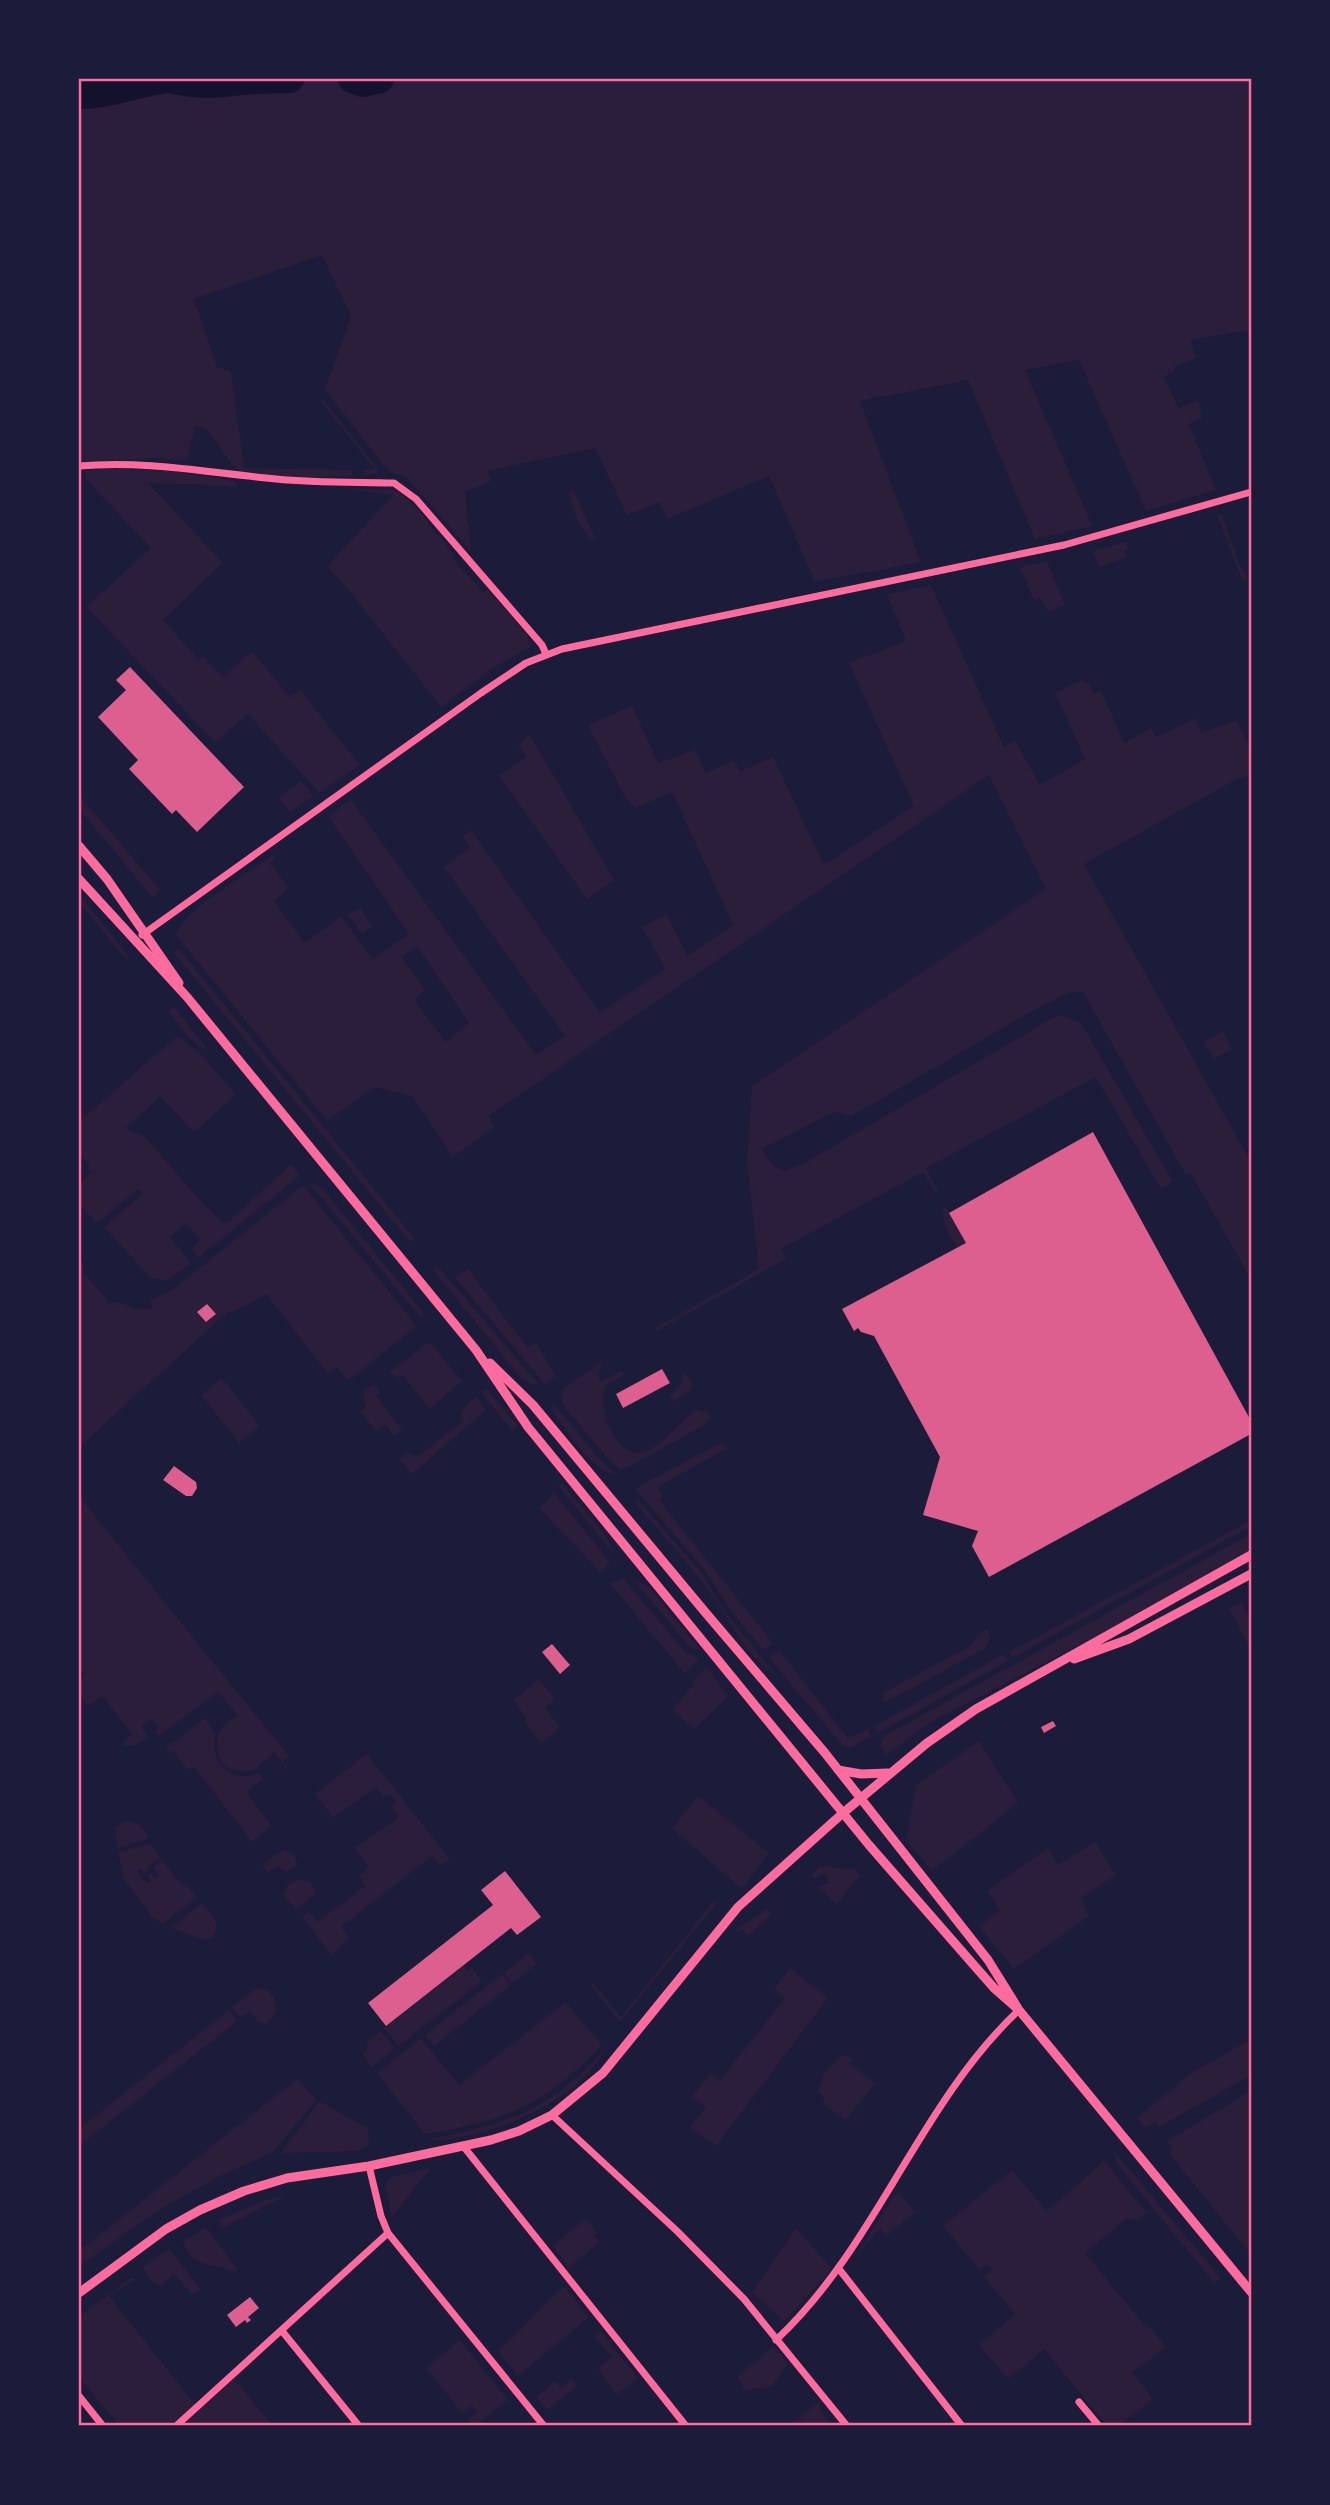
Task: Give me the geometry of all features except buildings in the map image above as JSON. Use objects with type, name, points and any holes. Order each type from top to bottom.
[{"type":"street","points":[[79,466],[147,464],[279,480],[400,485],[443,530],[542,645],[546,654]]},
{"type":"street","points":[[133,941],[481,692],[526,663],[546,654],[637,632],[1064,545],[1251,492]]},
{"type":"street","points":[[79,846],[107,879],[187,997]]},
{"type":"street","points":[[79,879],[187,997],[476,1349],[528,1427],[843,1813],[972,1964],[1019,2010]]},
{"type":"street","points":[[476,1349],[533,1405],[838,1770],[988,1960],[1019,2010],[1251,2292]]},
{"type":"street","points":[[79,2293],[146,2242],[223,2199],[287,2178],[369,2166],[464,2147],[519,2131],[552,2115],[603,2073],[730,1916],[843,1813],[927,1742],[976,1709],[1251,1555]]},
{"type":"street","points":[[1056,1665],[1129,1639],[1251,1574]]},
{"type":"street","points":[[838,1770],[862,1774],[890,1773]]},
{"type":"street","points":[[776,2340],[839,2269],[939,2105],[1001,2028],[1019,2010]]},
{"type":"street","points":[[552,2115],[693,2246],[744,2299],[847,2426]]},
{"type":"street","points":[[464,2147],[686,2426]]},
{"type":"street","points":[[369,2166],[388,2233],[544,2426]]},
{"type":"street","points":[[176,2426],[388,2233]]},
{"type":"street","points":[[839,2269],[962,2426]]},
{"type":"street","points":[[282,2331],[359,2426]]},
{"type":"street","points":[[79,2396],[103,2426]]},
{"type":"street","points":[[1079,2402],[1099,2426]]},
{"type":"shaded area","points":[[79,79],[1251,79],[1251,330],[1190,340],[1196,358],[1174,367],[1175,371],[1164,376],[1178,408],[1199,400],[1202,418],[1189,424],[1216,490],[1146,511],[1079,360],[1025,370],[1092,526],[1035,539],[968,380],[860,401],[921,562],[815,582],[769,476],[667,519],[659,502],[627,515],[595,448],[487,471],[491,481],[465,492],[471,551],[409,480],[390,473],[325,390],[351,316],[322,255],[194,299],[217,367],[231,372],[244,468],[351,470],[353,475],[291,478],[244,472],[231,463],[205,428],[195,426],[188,458],[184,460],[154,458],[79,462]]},
{"type":"shaded area","points":[[322,398],[378,469],[377,474],[365,475],[362,470],[375,469],[321,402]]},
{"type":"shaded area","points":[[106,468],[171,471],[234,481],[238,489],[233,486],[148,483],[223,563],[163,620],[199,660],[203,656],[223,677],[252,651],[290,697],[300,690],[360,765],[319,793],[248,714],[215,742],[86,607],[151,548],[86,479],[85,471]]},
{"type":"shaded area","points":[[344,489],[394,490],[402,494],[417,508],[454,555],[454,560],[483,592],[488,590],[528,636],[530,647],[493,668],[441,707],[327,566],[394,495]]},
{"type":"shaded area","points":[[573,489],[597,542],[586,534],[578,521],[569,493]]},
{"type":"shaded area","points":[[1222,514],[1239,564],[1248,578],[1243,582],[1217,515]]},
{"type":"shaded area","points":[[1126,542],[1129,549],[1124,551],[1126,557],[1099,567],[1093,551]]},
{"type":"shaded area","points":[[1047,562],[1065,605],[1048,612],[1041,598],[1034,600],[1020,567]]},
{"type":"shaded area","points":[[931,585],[1004,747],[1015,741],[1040,785],[1085,759],[1055,693],[1081,680],[1089,683],[1093,694],[1101,690],[1124,743],[1151,728],[1156,737],[1196,718],[1201,733],[1237,720],[1251,752],[1251,775],[1237,779],[1084,864],[1251,1162],[1251,1279],[1190,1172],[1186,1175],[1083,992],[1070,992],[1039,1007],[852,1116],[834,1112],[762,1149],[773,1166],[784,1171],[803,1164],[1058,1015],[1081,1023],[1173,1182],[1161,1189],[1096,1077],[926,1168],[939,1193],[934,1191],[923,1172],[781,1249],[786,1257],[784,1260],[657,1331],[655,1328],[759,1269],[747,1164],[752,1086],[1046,889],[989,775],[488,1116],[494,1127],[453,1157],[412,1096],[374,1087],[327,1121],[176,935],[180,926],[203,903],[274,854],[276,857],[270,863],[289,888],[274,901],[305,943],[341,916],[373,959],[409,934],[328,816],[351,800],[536,1055],[565,1036],[444,867],[470,848],[463,836],[471,830],[600,1013],[666,969],[642,927],[667,914],[687,956],[733,925],[672,792],[635,808],[625,797],[588,725],[632,706],[658,763],[695,750],[706,773],[734,760],[740,771],[773,757],[824,865],[914,806],[849,663],[906,641],[887,594]],"holes":[[[417,946],[469,1023],[446,1042],[414,1000],[425,990],[402,957]]]},
{"type":"shaded area","points":[[530,735],[614,880],[587,899],[499,776],[527,756],[518,745]]},
{"type":"shaded area","points":[[301,781],[314,796],[290,812],[278,798]]},
{"type":"shaded area","points":[[81,797],[160,890],[155,896],[151,896],[80,810]]},
{"type":"shaded area","points":[[79,895],[129,956],[126,959],[79,903]]},
{"type":"shaded area","points":[[361,909],[372,926],[362,934],[347,914]]},
{"type":"shaded area","points":[[179,949],[415,1239],[410,1242],[174,953]]},
{"type":"shaded area","points":[[174,1007],[206,1047],[203,1049],[190,1039],[168,1012]]},
{"type":"shaded area","points":[[1223,1031],[1232,1049],[1214,1059],[1203,1042]]},
{"type":"shaded area","points":[[177,1036],[200,1053],[236,1095],[194,1132],[160,1097],[125,1128],[146,1138],[207,1208],[226,1224],[291,1164],[299,1176],[198,1258],[191,1249],[201,1240],[186,1224],[170,1237],[191,1263],[167,1281],[150,1277],[104,1227],[142,1194],[138,1189],[97,1223],[83,1208],[79,1211],[79,1184],[91,1173],[87,1169],[90,1165],[79,1154],[79,1122]]},
{"type":"shaded area","points":[[309,1183],[325,1191],[423,1312],[425,1315],[422,1319]]},
{"type":"shaded area","points":[[303,1185],[417,1326],[348,1381],[337,1367],[328,1374],[266,1294],[232,1313],[229,1311],[79,1447],[79,1259],[85,1267],[82,1271],[109,1302],[128,1305],[136,1310],[152,1308],[150,1300],[175,1288]]},
{"type":"shaded area","points":[[945,1205],[966,1243],[957,1248],[944,1222]]},
{"type":"shaded area","points":[[437,1265],[539,1385],[521,1378],[433,1270]]},
{"type":"shaded area","points":[[468,1269],[527,1347],[536,1343],[556,1376],[545,1384],[455,1278]]},
{"type":"shaded area","points":[[427,1343],[431,1344],[462,1381],[429,1409],[403,1375],[398,1378],[389,1373]]},
{"type":"shaded area","points":[[603,1360],[598,1375],[600,1382],[623,1370],[625,1374],[607,1384],[603,1402],[610,1429],[627,1450],[637,1453],[648,1450],[696,1410],[708,1412],[711,1418],[704,1425],[627,1468],[620,1469],[610,1461],[563,1405],[561,1391]]},
{"type":"shaded area","points":[[684,1371],[692,1382],[691,1390],[673,1402],[670,1395],[680,1386]]},
{"type":"shaded area","points":[[222,1378],[260,1426],[239,1443],[201,1395]]},
{"type":"shaded area","points":[[374,1384],[380,1393],[376,1396],[402,1430],[394,1436],[386,1425],[376,1431],[360,1411],[366,1406],[363,1401],[364,1392]]},
{"type":"shaded area","points":[[487,1389],[518,1426],[512,1431],[482,1393]]},
{"type":"shaded area","points":[[476,1397],[486,1410],[412,1474],[399,1459],[407,1452],[415,1457],[420,1455],[463,1421],[463,1410]]},
{"type":"shaded area","points":[[553,1403],[601,1461],[616,1474],[600,1468],[583,1452],[556,1417]]},
{"type":"shaded area","points":[[721,1443],[728,1448],[657,1487],[663,1497],[659,1500],[773,1643],[763,1650],[728,1607],[707,1573],[636,1490]]},
{"type":"shaded area","points":[[562,1483],[608,1539],[613,1553],[558,1486]]},
{"type":"shaded area","points":[[554,1493],[610,1562],[601,1573],[539,1508]]},
{"type":"shaded area","points":[[79,1496],[289,1756],[282,1762],[274,1752],[255,1770],[235,1771],[223,1764],[218,1754],[218,1736],[223,1727],[237,1715],[218,1692],[158,1736],[158,1727],[151,1719],[141,1727],[148,1736],[133,1746],[122,1744],[132,1734],[102,1696],[88,1706],[79,1694],[79,1680],[85,1675],[79,1667]]},
{"type":"shaded area","points":[[636,1498],[702,1573],[725,1612],[775,1674],[748,1649],[705,1586],[637,1505]]},
{"type":"shaded area","points":[[1251,1520],[1251,1526],[1012,1658],[1009,1652]]},
{"type":"shaded area","points":[[1251,1534],[1251,1550],[1097,1636],[934,1720],[886,1755],[880,1746],[882,1739],[888,1734]]},
{"type":"shaded area","points":[[623,1578],[685,1652],[699,1659],[685,1674],[610,1584]]},
{"type":"shaded area","points":[[634,1580],[649,1587],[701,1651],[689,1646]]},
{"type":"shaded area","points":[[1242,1602],[1251,1622],[1251,1650],[1229,1608]]},
{"type":"shaded area","points":[[987,1629],[991,1638],[984,1649],[886,1702],[882,1700],[883,1693],[970,1646],[978,1634]]},
{"type":"shaded area","points":[[779,1650],[848,1738],[868,1729],[871,1736],[851,1748],[843,1746],[769,1658]]},
{"type":"shaded area","points":[[1004,1654],[1008,1661],[878,1733],[874,1726]]},
{"type":"shaded area","points":[[706,1667],[729,1696],[694,1729],[672,1710],[694,1684],[692,1681]]},
{"type":"shaded area","points":[[539,1679],[555,1699],[545,1708],[560,1727],[541,1743],[524,1721],[527,1718],[513,1700]]},
{"type":"shaded area","points":[[205,1718],[216,1734],[215,1753],[224,1768],[239,1776],[259,1773],[263,1779],[246,1792],[272,1826],[252,1842],[194,1767],[188,1770],[173,1751],[170,1753],[166,1747]]},
{"type":"shaded area","points":[[979,1741],[1018,1803],[932,1871],[906,1841],[916,1785]]},
{"type":"shaded area","points":[[367,1754],[450,1859],[440,1866],[432,1856],[341,1927],[349,1938],[331,1955],[302,1917],[309,1912],[318,1922],[365,1886],[359,1876],[369,1867],[355,1848],[399,1817],[391,1807],[396,1801],[390,1794],[383,1796],[376,1787],[333,1818],[315,1794]]},
{"type":"shaded area","points":[[698,1796],[769,1853],[742,1889],[672,1829]]},
{"type":"shaded area","points":[[126,1820],[139,1825],[150,1838],[117,1848],[115,1828]]},
{"type":"shaded area","points":[[1095,1842],[1116,1875],[1081,1898],[1089,1916],[1014,1969],[979,1927],[1000,1910],[987,1891],[1048,1848],[1058,1865]]},
{"type":"shaded area","points":[[150,1844],[160,1857],[145,1873],[141,1868],[137,1871],[146,1883],[151,1881],[147,1876],[151,1873],[155,1878],[159,1875],[153,1867],[162,1860],[182,1885],[185,1883],[197,1897],[163,1924],[152,1917],[124,1879],[118,1852]]},
{"type":"shaded area","points":[[283,1850],[293,1853],[296,1866],[287,1872],[278,1866],[268,1873],[262,1865]]},
{"type":"shaded area","points":[[821,1866],[856,1870],[860,1875],[837,1904],[818,1887],[830,1883],[823,1873],[815,1879],[811,1875]]},
{"type":"shaded area","points":[[298,1880],[309,1881],[315,1890],[314,1895],[296,1909],[284,1896],[288,1886]]},
{"type":"shaded area","points":[[714,1901],[716,1904],[621,2021],[618,2020],[590,1984],[592,1982],[621,2017]]},
{"type":"shaded area","points":[[202,1903],[216,1923],[213,1937],[205,1940],[171,1928]]},
{"type":"shaded area","points":[[767,1909],[771,1915],[749,1935],[741,1929],[736,1933],[734,1931]]},
{"type":"shaded area","points":[[529,1953],[537,1964],[513,1983],[504,1973]]},
{"type":"shaded area","points":[[464,1965],[468,1971],[472,1968],[482,1981],[398,2046],[384,2028]]},
{"type":"shaded area","points":[[790,1968],[828,1998],[716,2146],[690,2127],[706,2107],[692,2096],[711,2074],[720,2080],[785,1998],[774,1989]]},
{"type":"shaded area","points":[[502,1974],[511,1985],[434,2046],[425,2035]]},
{"type":"shaded area","points":[[263,1988],[275,2001],[275,2011],[270,2020],[265,2024],[258,2021],[250,2011],[241,2018],[232,2007],[254,1990]]},
{"type":"shaded area","points":[[566,2002],[602,2045],[556,2087],[502,2116],[424,2133],[377,2073],[421,2038],[459,2085]]},
{"type":"shaded area","points":[[229,2010],[237,2021],[79,2146],[79,2129]]},
{"type":"shaded area","points":[[381,2031],[395,2048],[372,2067],[362,2054],[369,2047],[366,2042]]},
{"type":"shaded area","points":[[1251,2039],[1251,2075],[1159,2127],[1155,2123],[1144,2127],[1137,2118],[1190,2074]]},
{"type":"shaded area","points":[[605,2049],[581,2080],[545,2106],[484,2132],[448,2139],[429,2139],[483,2127],[526,2112],[565,2087]]},
{"type":"shaded area","points":[[842,2055],[852,2058],[849,2063],[875,2083],[846,2120],[825,2105],[823,2096],[818,2092],[824,2074]]},
{"type":"shaded area","points":[[297,2079],[317,2100],[273,2152],[224,2174],[162,2208],[79,2266],[79,2251]]},
{"type":"shaded area","points":[[1251,2091],[1251,2255],[1171,2156],[1171,2146],[1166,2144],[1170,2139]]},
{"type":"shaded area","points":[[319,2101],[368,2128],[369,2142],[366,2147],[357,2151],[281,2153]]},
{"type":"shaded area","points":[[1115,2152],[1221,2278],[1214,2283],[1116,2163],[1113,2154]]},
{"type":"shaded area","points":[[1104,2161],[1147,2213],[1138,2221],[1127,2218],[1085,2253],[1166,2347],[1132,2373],[1153,2398],[1119,2426],[1107,2426],[1044,2349],[1008,2379],[979,2345],[1015,2314],[984,2277],[992,2269],[988,2265],[980,2271],[943,2226],[1012,2170],[1047,2211]]},
{"type":"shaded area","points":[[430,2168],[392,2217],[385,2184],[391,2177]]},
{"type":"shaded area","points":[[303,2191],[285,2196],[222,2228],[218,2220],[263,2201]]},
{"type":"shaded area","points":[[899,2192],[915,2212],[887,2236],[880,2229],[874,2234],[849,2268],[893,2197]]},
{"type":"shaded area","points":[[586,2219],[597,2232],[594,2235],[600,2242],[569,2267],[552,2246]]},
{"type":"shaded area","points":[[206,2227],[238,2270],[234,2272],[205,2264],[190,2254],[182,2242]]},
{"type":"shaded area","points":[[796,2228],[832,2269],[784,2321],[752,2293]]},
{"type":"shaded area","points":[[169,2249],[202,2291],[192,2294],[174,2274],[160,2286],[149,2279],[143,2267]]},
{"type":"shaded area","points":[[131,2278],[136,2279],[109,2296],[195,2404],[171,2426],[119,2426],[79,2377],[79,2316]]},
{"type":"shaded area","points":[[564,2286],[589,2317],[518,2376],[498,2351]]},
{"type":"shaded area","points":[[600,2331],[638,2378],[616,2395],[598,2368],[612,2357],[594,2336]]},
{"type":"shaded area","points":[[460,2340],[508,2400],[475,2426],[467,2419],[477,2412],[472,2405],[462,2413],[426,2368]]},
{"type":"shaded area","points":[[774,2346],[788,2364],[771,2387],[745,2390],[737,2377]]},
{"type":"shaded area","points":[[263,2352],[235,2380],[273,2426],[182,2426]]},
{"type":"shaded area","points":[[572,2378],[577,2386],[547,2410],[536,2397],[555,2381],[561,2388]]},
{"type":"shaded area","points":[[819,2402],[825,2418],[834,2426],[789,2426]]},
{"type":"waterway","points":[[79,95],[166,79]]},
{"type":"waterway","points":[[171,79],[204,84],[290,79]]},
{"type":"waterway","points":[[352,79],[363,83],[380,79]]}]
